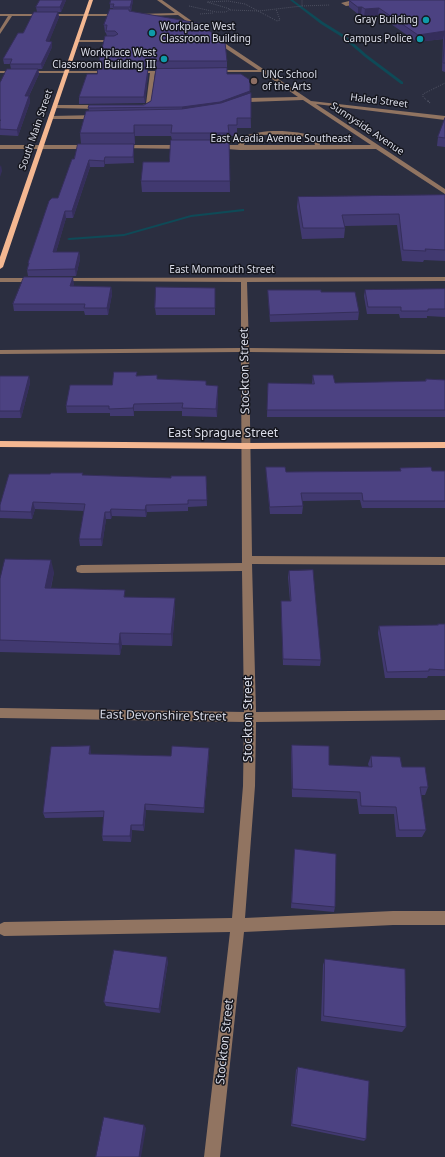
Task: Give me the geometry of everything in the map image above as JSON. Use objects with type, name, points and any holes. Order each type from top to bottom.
[{"type":"main road","name":"South Main Street","points":[[0,267],[91,0]]},
{"type":"main road","name":"East Sprague Street","points":[[0,444],[246,446],[445,445]]},
{"type":"street","name":"Sunnyside Avenue","points":[[159,0],[262,71],[445,192]]},
{"type":"street","points":[[355,0],[357,1],[343,3],[346,5],[383,1],[382,0]]},
{"type":"street","points":[[134,15],[178,14]]},
{"type":"street","points":[[0,15],[126,15]]},
{"type":"street","points":[[0,33],[11,15]]},
{"type":"street","points":[[77,41],[115,41]]},
{"type":"street","points":[[208,72],[262,71]]},
{"type":"street","points":[[0,72],[114,72]]},
{"type":"street","points":[[129,72],[176,72]]},
{"type":"street","points":[[129,107],[144,107],[148,105],[153,72]]},
{"type":"street","points":[[234,106],[248,100],[304,98]]},
{"type":"street","name":"Haled Street","points":[[311,102],[445,118]]},
{"type":"street","points":[[55,108],[107,107]]},
{"type":"street","points":[[51,118],[107,117]]},
{"type":"street","points":[[240,148],[244,138],[251,135],[283,134],[308,135],[316,138],[318,148]]},
{"type":"street","points":[[0,147],[94,147]]},
{"type":"street","name":"East Acadia Avenue Southeast","points":[[117,147],[194,147]]},
{"type":"street","name":"East Acadia Avenue Southeast","points":[[210,147],[378,148]]},
{"type":"street","points":[[426,180],[445,183]]},
{"type":"street","name":"East Monmouth Street","points":[[55,280],[445,279]]},
{"type":"street","points":[[0,280],[47,280]]},
{"type":"street","name":"Stockton Street","points":[[212,1157],[238,925],[249,786],[250,717],[244,280]]},
{"type":"street","points":[[0,352],[244,350],[445,352]]},
{"type":"street","points":[[80,569],[247,563],[445,561]]},
{"type":"street","name":"East Devonshire Street","points":[[0,713],[250,717],[445,715]]},
{"type":"street","points":[[4,929],[238,925],[393,918],[445,918]]},
{"type":"path","points":[[302,0],[302,6]]},
{"type":"path","points":[[230,10],[207,2],[233,2],[249,6],[275,20],[280,20],[275,11],[276,9]]},
{"type":"path","points":[[217,13],[199,7],[187,6],[198,12],[197,14],[217,13],[230,10],[259,11],[299,6],[325,5]]},
{"type":"path","points":[[433,105],[424,98],[423,95],[445,83]]},
{"type":"building","points":[[40,0],[63,0],[60,7],[36,7]]},
{"type":"building","points":[[111,0],[132,0],[130,7],[113,7],[114,4],[110,4]]},
{"type":"building","points":[[349,0],[445,0],[445,31],[418,35],[379,8],[365,9],[358,7]]},
{"type":"building","points":[[110,9],[129,9],[129,11],[198,23],[225,42],[227,61],[99,61],[105,36],[114,36],[118,34],[115,31],[106,31],[107,25],[104,25]]},
{"type":"building","points":[[34,12],[58,12],[46,41],[52,42],[41,64],[10,64],[12,59],[3,59],[18,33],[23,33]]},
{"type":"building","points":[[445,31],[445,63],[443,63]]},
{"type":"building","points":[[227,68],[227,74],[241,74],[250,80],[250,91],[220,102],[182,107],[88,108],[89,105],[144,105],[151,101],[156,69]]},
{"type":"building","points":[[7,69],[38,69],[25,96],[29,96],[17,130],[0,129],[0,83]]},
{"type":"building","points":[[98,69],[148,69],[144,97],[79,97],[87,74],[97,74]]},
{"type":"building","points":[[251,93],[251,118],[237,118],[237,125],[228,125],[229,133],[171,133],[172,125],[134,125],[134,133],[80,133],[86,111],[182,109],[221,103]]},
{"type":"building","points":[[445,118],[445,138],[438,137]]},
{"type":"building","points":[[171,140],[229,140],[230,181],[141,181],[143,162],[169,162]]},
{"type":"building","points":[[78,144],[134,144],[133,157],[105,157],[104,161],[89,160],[72,211],[65,211],[53,252],[79,252],[75,269],[27,270],[49,201],[52,198],[58,198],[72,159],[74,159]]},
{"type":"building","points":[[445,195],[445,250],[425,249],[426,251],[403,250],[399,214],[342,215],[345,228],[303,228],[298,197]]},
{"type":"building","points":[[24,277],[73,277],[70,286],[111,287],[107,308],[84,308],[85,304],[13,304]]},
{"type":"building","points":[[156,287],[215,288],[215,308],[155,308]]},
{"type":"building","points":[[445,289],[445,309],[428,309],[428,311],[401,311],[401,307],[368,307],[365,290]]},
{"type":"building","points":[[268,290],[321,290],[321,292],[355,292],[359,312],[270,315]]},
{"type":"building","points":[[114,372],[137,372],[136,376],[157,375],[157,379],[206,381],[206,385],[218,386],[216,409],[182,408],[183,403],[134,404],[133,408],[109,409],[109,406],[66,406],[70,385],[112,385]]},
{"type":"building","points":[[313,375],[333,375],[335,383],[426,381],[426,379],[445,380],[445,410],[267,410],[268,383],[314,384]]},
{"type":"building","points":[[0,376],[29,376],[20,411],[0,411]]},
{"type":"building","points":[[266,467],[285,467],[286,472],[401,471],[400,468],[431,467],[432,471],[445,471],[445,501],[363,501],[362,493],[301,493],[303,506],[270,507]]},
{"type":"building","points":[[83,473],[82,475],[171,478],[171,476],[206,476],[207,500],[188,500],[188,504],[146,505],[145,510],[111,509],[110,512],[105,512],[101,539],[79,539],[85,504],[33,502],[31,512],[0,511],[0,505],[9,474]]},
{"type":"building","points":[[5,559],[51,560],[45,588],[125,590],[124,597],[175,598],[171,634],[120,633],[119,644],[0,640],[0,579]]},
{"type":"building","points":[[313,570],[321,660],[283,659],[281,601],[291,601],[289,571]]},
{"type":"building","points":[[445,624],[445,670],[429,669],[429,671],[387,672],[379,626]]},
{"type":"building","points":[[292,745],[329,746],[329,765],[372,767],[371,756],[400,757],[402,767],[425,767],[428,787],[420,787],[426,830],[399,830],[396,807],[361,806],[360,792],[293,789]]},
{"type":"building","points":[[90,746],[89,754],[171,756],[172,746],[209,748],[204,808],[145,804],[143,825],[131,825],[130,836],[102,836],[104,811],[43,813],[51,747]]},
{"type":"building","points":[[295,849],[336,854],[335,907],[292,903]]},
{"type":"building","points":[[114,950],[167,957],[159,1009],[104,1002]]},
{"type":"building","points":[[325,959],[405,969],[406,1027],[324,1016]]},
{"type":"building","points":[[298,1067],[369,1081],[366,1139],[292,1124]]},
{"type":"building","points":[[104,1117],[144,1125],[139,1157],[96,1157]]},
{"type":"waterway","points":[[291,0],[322,23],[343,36],[366,56],[402,83]]},
{"type":"waterway","points":[[69,239],[124,235],[191,216],[243,210]]},
{"type":"place","name":"Gray Building","points":[[426,20]]},
{"type":"place","name":"Workplace West Classroom Building","points":[[152,33]]},
{"type":"place","name":"Campus Police","points":[[420,39]]},
{"type":"place","name":"Workplace West Classroom Building III","points":[[164,59]]},
{"type":"place","name":"UNC School of the Arts","points":[[254,81]]}]
